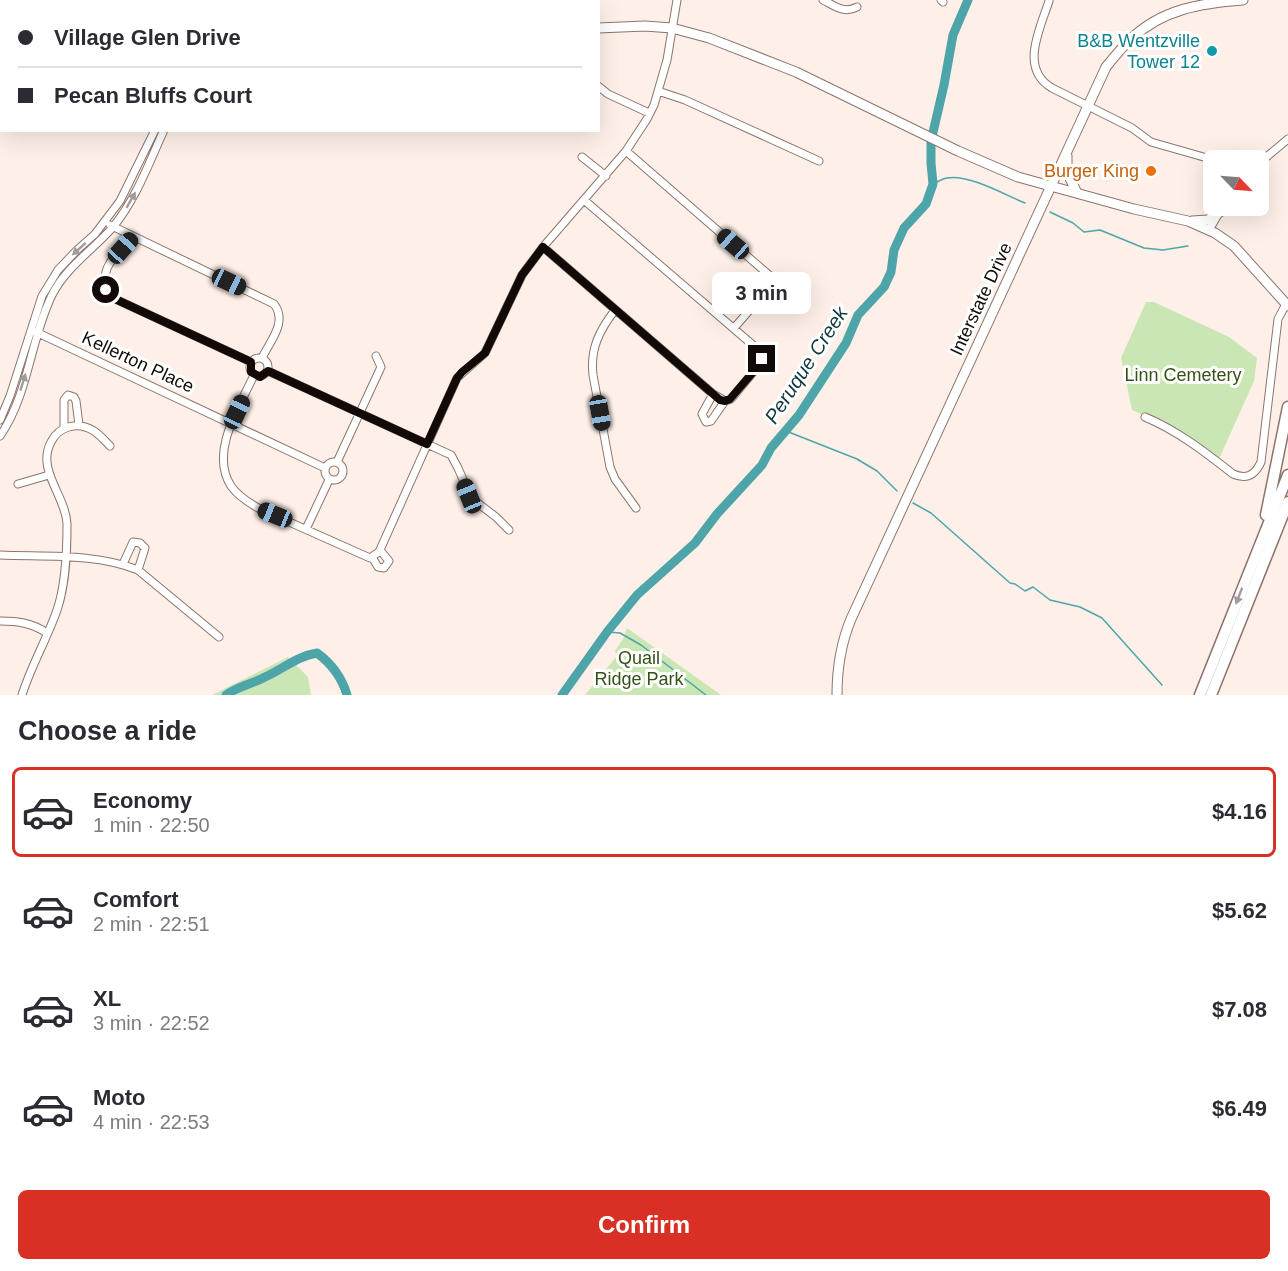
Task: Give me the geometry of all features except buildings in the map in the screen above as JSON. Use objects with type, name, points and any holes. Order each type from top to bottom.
[{"type":"highway","points":[[1261,542],[1288,406]]},
{"type":"highway","points":[[1200,695],[1288,475]]},
{"type":"highway","points":[[1211,695],[1288,502]]},
{"type":"highway","points":[[1268,553],[1288,518]]},
{"type":"main road","name":"Interstate Drive","points":[[837,695],[839,660],[844,636],[851,619],[1106,67],[1139,32],[1160,18],[1202,3],[1244,0]]},
{"type":"main road","points":[[600,28],[645,26],[672,28],[710,38],[755,55],[1018,177],[1134,209],[1188,221],[1209,230],[1234,246],[1287,305]]},
{"type":"main road","points":[[1067,151],[1067,172],[1077,193]]},
{"type":"main road","points":[[1188,221],[1208,220],[1212,216]]},
{"type":"street","points":[[255,375],[225,442],[223,456],[231,487],[260,509],[306,529],[376,554],[457,378],[485,353],[522,275],[543,247],[626,151],[649,114],[667,60],[677,0]]},
{"type":"street","points":[[823,0],[843,10],[849,11],[857,7]]},
{"type":"street","points":[[1048,1],[1033,55],[1036,70],[1046,85],[1132,128],[1151,142],[1203,157]]},
{"type":"street","points":[[600,88],[608,94],[649,114]]},
{"type":"street","points":[[658,91],[685,100],[819,160]]},
{"type":"street","points":[[0,420],[10,396],[40,300],[58,270],[104,223],[126,193],[155,132]]},
{"type":"street","points":[[0,436],[15,408],[52,295],[64,277],[114,226],[137,189],[163,132]]},
{"type":"street","points":[[1269,155],[1288,139]]},
{"type":"street","points":[[626,151],[769,275],[769,288],[734,328]]},
{"type":"street","points":[[582,157],[606,176]]},
{"type":"street","points":[[584,200],[761,352],[760,364],[730,399],[725,401],[714,418],[706,422],[702,414],[713,394]]},
{"type":"street","points":[[1209,230],[1217,216]]},
{"type":"street","points":[[104,223],[274,304],[281,320],[262,358]]},
{"type":"street","points":[[133,237],[110,262],[105,273],[106,290],[113,298],[251,362]]},
{"type":"street","points":[[543,247],[713,394],[725,401]]},
{"type":"street","points":[[1145,417],[1187,440],[1233,474],[1239,477],[1251,476],[1261,462],[1278,319],[1287,305]]},
{"type":"street","points":[[615,310],[603,326],[594,345],[591,361],[610,467],[615,479],[636,508]]},
{"type":"street","name":"Kellerton Place","points":[[32,328],[39,334],[121,370],[325,468]]},
{"type":"street","points":[[337,462],[381,367],[376,356]]},
{"type":"street","points":[[251,362],[262,358]]},
{"type":"street","points":[[262,358],[268,366],[268,371]]},
{"type":"street","points":[[251,362],[251,372],[255,375],[260,377],[268,371]]},
{"type":"street","points":[[268,371],[450,455],[459,468],[471,498],[509,530]]},
{"type":"street","points":[[64,428],[64,400],[68,395],[74,396],[76,400],[79,425]]},
{"type":"street","points":[[22,695],[57,610],[64,583],[66,509],[49,475],[47,451],[56,435],[71,425],[93,430],[110,446]]},
{"type":"street","points":[[337,462],[342,466],[344,472],[341,478],[335,481],[329,480],[325,468],[328,464],[337,462]]},
{"type":"street","points":[[18,484],[49,475]]},
{"type":"street","points":[[306,529],[329,480]]},
{"type":"street","points":[[123,564],[133,542],[140,543],[145,548],[138,570]]},
{"type":"street","points":[[0,555],[110,561],[123,564],[138,570],[219,637]]},
{"type":"street","points":[[0,621],[20,621],[47,633]]},
{"type":"green space","name":"Linn Cemetery","points":[[1146,302],[1154,302],[1229,337],[1257,358],[1254,381],[1219,459],[1170,427],[1132,410],[1121,358]]},
{"type":"green space","name":"Quail Ridge Park","points":[[627,628],[721,695],[585,695],[617,656],[615,651]]},
{"type":"green space","points":[[288,657],[308,677],[311,695],[212,695]]},
{"type":"waterway","name":"Peruque Creek","points":[[562,695],[607,632],[637,595],[695,543],[717,514],[762,465],[771,448],[799,415],[846,343],[858,315],[884,287],[891,272],[894,250],[904,228],[926,204],[933,184],[931,141],[953,35],[968,0]]},
{"type":"waterway","points":[[933,184],[947,178],[966,179],[1025,203]]},
{"type":"waterway","points":[[1050,212],[1073,223],[1084,232],[1100,230],[1144,248],[1163,250],[1188,246]]},
{"type":"waterway","points":[[786,431],[857,459],[877,471],[897,491]]},
{"type":"waterway","points":[[913,503],[931,513],[1010,583],[1025,591],[1033,587],[1050,600],[1080,607],[1102,618],[1162,685]]},
{"type":"waterway","points":[[607,632],[620,633],[641,645],[706,695]]},
{"type":"waterway","name":"Peruque Creek","points":[[226,695],[297,660],[317,653],[336,672],[347,695]]},
{"type":"place","name":"B&B Wentzville Tower 12","points":[[1212,51]]},
{"type":"place","name":"Burger King","points":[[1151,171]]},
{"type":"route","points":[[106,290],[113,298],[251,362],[251,372],[255,375],[260,377],[268,371],[427,444],[457,378],[485,353],[522,275],[543,247],[720,400],[730,399],[762,359]]}]
